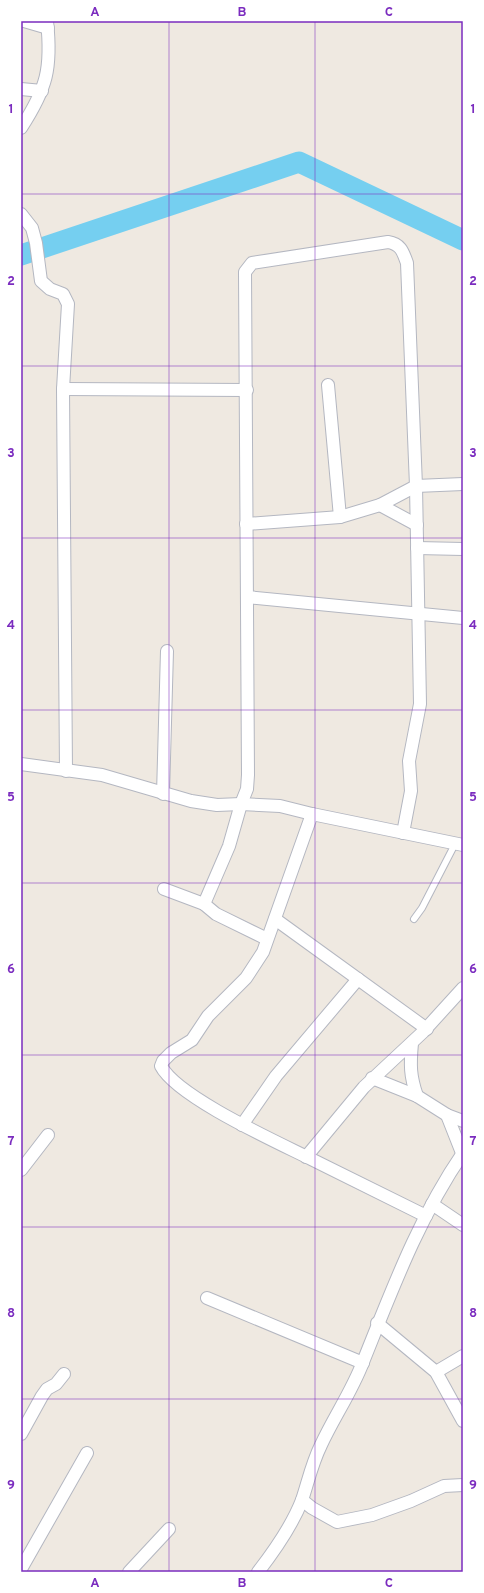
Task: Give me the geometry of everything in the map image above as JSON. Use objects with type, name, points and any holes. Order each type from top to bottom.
[{"type":"street","points":[[21,128],[42,91],[49,65],[50,46],[48,24],[24,21]]},
{"type":"street","points":[[21,89],[42,91]]},
{"type":"street","points":[[21,214],[32,228],[36,243],[41,281],[46,286],[63,294],[66,298],[68,311],[63,389],[66,771]]},
{"type":"street","points":[[204,904],[229,846],[241,804],[247,789],[248,775],[246,524],[247,390],[245,272],[247,267],[252,263],[375,244],[395,243],[403,251],[406,263],[416,486],[419,613],[420,704],[409,761],[411,791],[403,834]]},
{"type":"street","points":[[328,385],[340,517]]},
{"type":"street","points":[[63,389],[247,390]]},
{"type":"street","points":[[246,524],[340,517],[380,505],[416,486],[463,484]]},
{"type":"street","points":[[380,505],[417,525]]},
{"type":"street","points":[[417,548],[463,548]]},
{"type":"street","points":[[247,597],[463,618]]},
{"type":"street","points":[[163,794],[167,651]]},
{"type":"street","points":[[21,764],[102,775],[191,801],[217,805],[241,804],[280,806],[403,834],[459,844]]},
{"type":"street","points":[[312,814],[263,952],[246,978],[208,1016],[192,1040],[171,1053],[163,1061],[162,1066],[164,1072],[191,1095],[242,1125],[426,1216]]},
{"type":"street","points":[[164,889],[204,904],[216,914],[268,939]]},
{"type":"street","points":[[275,919],[427,1029]]},
{"type":"street","points":[[242,1125],[276,1076],[358,979]]},
{"type":"street","points":[[306,1157],[372,1078],[412,1044],[463,988]]},
{"type":"street","points":[[412,1044],[410,1067],[411,1079],[417,1096]]},
{"type":"street","points":[[372,1078],[417,1096],[447,1115],[463,1122]]},
{"type":"street","points":[[258,1572],[291,1522],[302,1500],[309,1473],[321,1445],[363,1363],[377,1323],[412,1242],[432,1204],[463,1153],[447,1115]]},
{"type":"street","points":[[21,1170],[48,1135]]},
{"type":"street","points":[[432,1204],[463,1224]]},
{"type":"street","points":[[207,1298],[363,1363]]},
{"type":"street","points":[[377,1323],[436,1372],[463,1421]]},
{"type":"street","points":[[436,1372],[463,1356]]},
{"type":"street","points":[[21,1434],[47,1389],[56,1384],[64,1374]]},
{"type":"street","points":[[21,1569],[87,1453]]},
{"type":"street","points":[[302,1500],[312,1508],[337,1522],[372,1515],[412,1501],[444,1486],[463,1485]]},
{"type":"street","points":[[129,1572],[169,1529]]},
{"type":"lane","points":[[414,919],[422,908],[459,844]]},
{"type":"waterway","points":[[21,255],[299,162],[463,240]]}]
